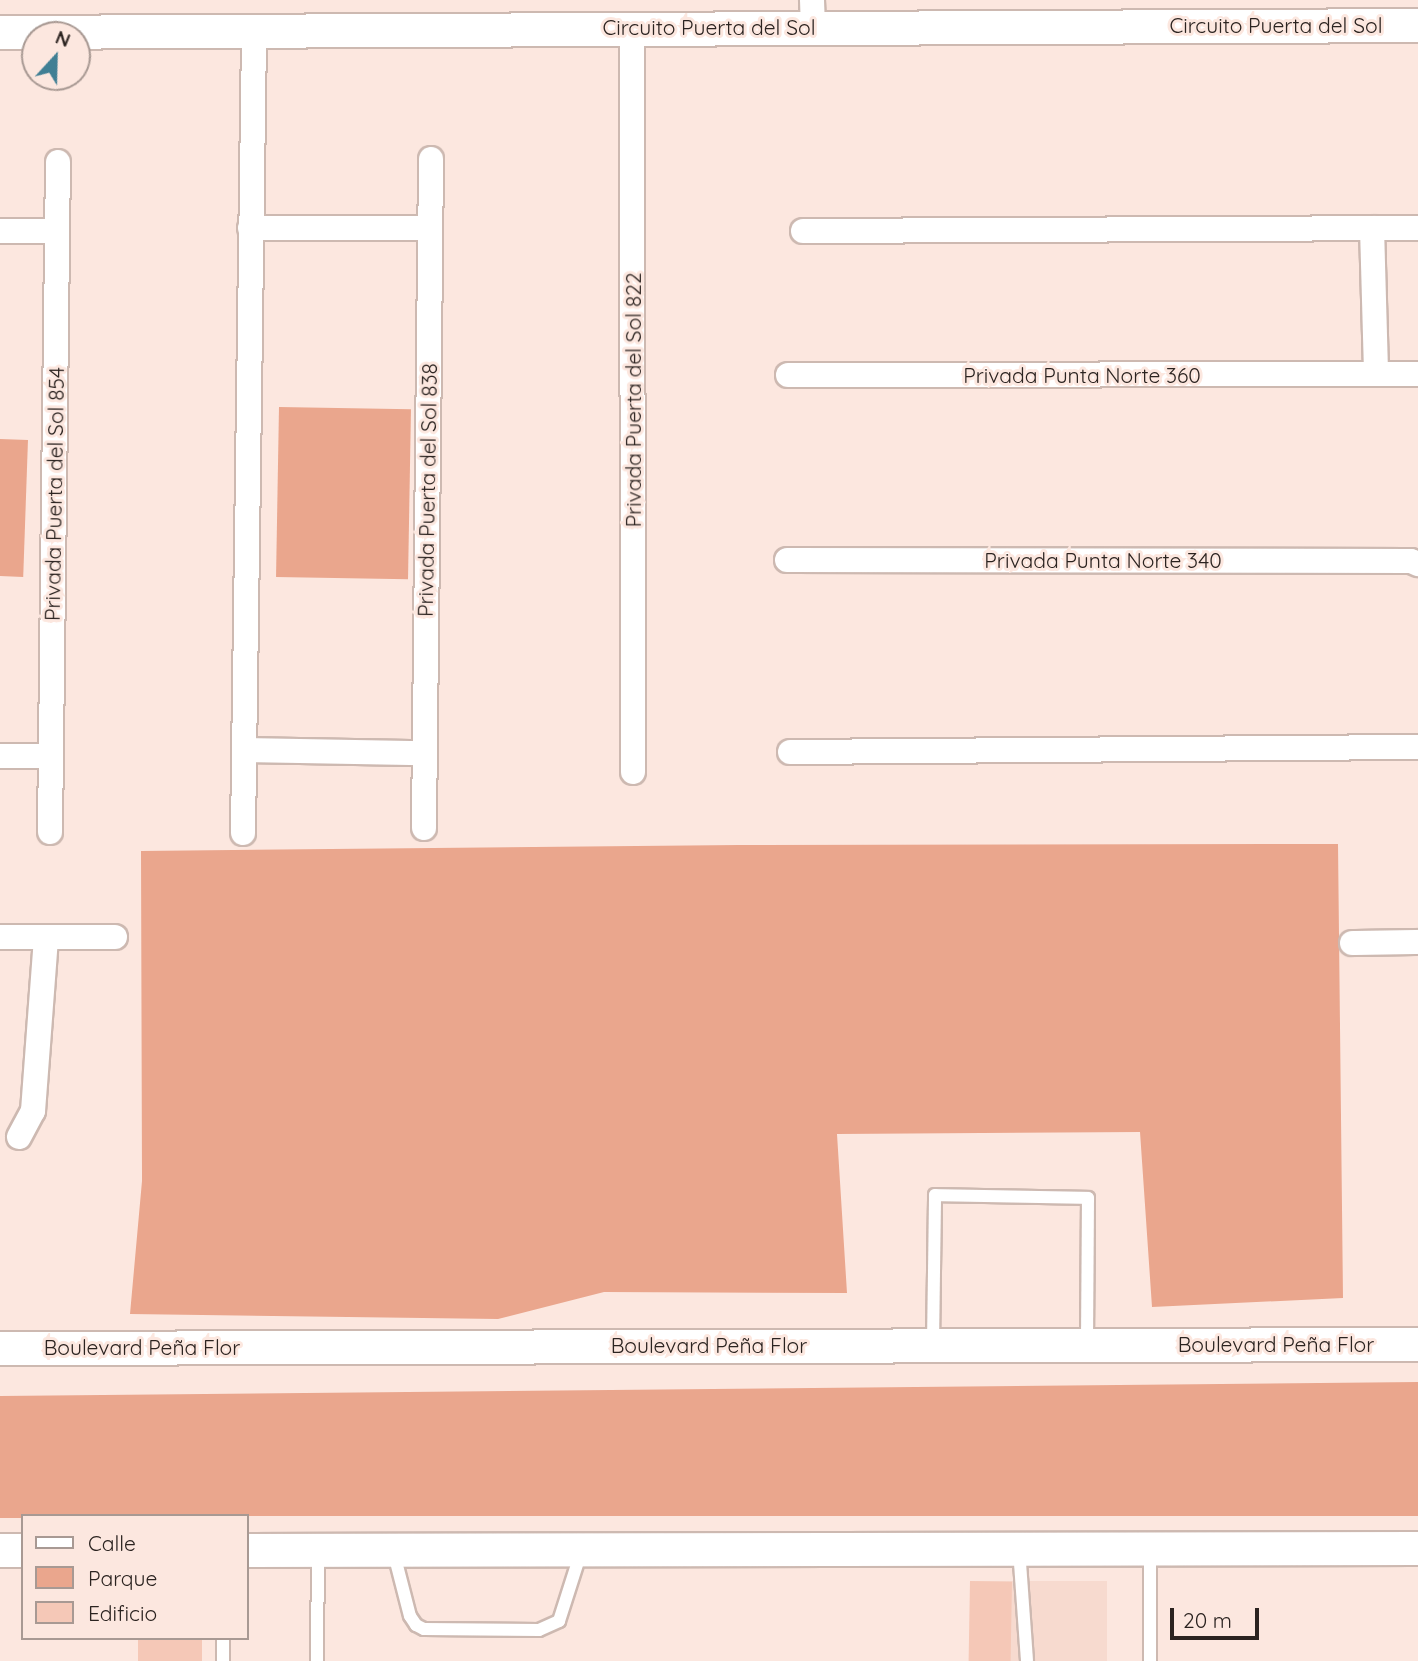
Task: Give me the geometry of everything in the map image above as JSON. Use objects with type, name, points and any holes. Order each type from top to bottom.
[{"type":"main road","name":"Circuito Puerta del Sol","points":[[0,32],[632,28],[812,13],[1418,24]]},
{"type":"main road","name":"Boulevard Peña Flor","points":[[0,1348],[1418,1344]]},
{"type":"main road","points":[[0,1550],[21,1550]]},
{"type":"main road","points":[[248,1550],[1414,1551]]},
{"type":"street","name":"Privada Puerta del Sol 822","points":[[632,28],[633,772]]},
{"type":"street","points":[[243,832],[254,31]]},
{"type":"street","name":"Privada Puerta del Sol 838","points":[[424,828],[431,159]]},
{"type":"street","name":"Privada Puerta del Sol 854","points":[[50,832],[58,162]]},
{"type":"street","points":[[250,228],[430,228]]},
{"type":"street","points":[[1372,228],[1376,374]]},
{"type":"street","points":[[803,231],[1418,228]]},
{"type":"street","points":[[0,231],[57,231]]},
{"type":"street","name":"Privada Punta Norte 360","points":[[788,375],[1418,374]]},
{"type":"street","name":"Privada Punta Norte 340","points":[[786,560],[1411,561],[1418,564]]},
{"type":"street","points":[[790,752],[1418,747]]},
{"type":"street","points":[[244,750],[424,753]]},
{"type":"street","points":[[0,756],[51,757]]},
{"type":"street","points":[[0,937],[115,937]]},
{"type":"street","points":[[19,1137],[33,1111],[46,937]]},
{"type":"street","points":[[1352,943],[1418,942]]},
{"type":"lane","points":[[933,1345],[934,1195],[1088,1198],[1087,1344]]},
{"type":"lane","points":[[1019,1549],[1027,1661]]},
{"type":"lane","points":[[1150,1549],[1150,1661]]},
{"type":"lane","points":[[317,1661],[318,1550]]},
{"type":"lane","points":[[393,1550],[410,1616],[416,1625],[424,1629],[539,1630],[559,1621],[582,1550]]},
{"type":"lane","points":[[223,1640],[223,1661]]},
{"type":"shaded area","points":[[970,1581],[1107,1581],[1107,1661],[970,1661]]},
{"type":"green space","points":[[279,407],[411,409],[408,579],[276,577]]},
{"type":"green space","points":[[0,439],[28,440],[23,577],[0,576]]},
{"type":"green space","points":[[1338,844],[1343,1298],[1152,1307],[1140,1132],[837,1134],[847,1293],[604,1292],[498,1319],[130,1314],[142,1181],[141,851],[739,845]]},
{"type":"green space","points":[[1418,1382],[1418,1516],[21,1514],[21,1518],[0,1518],[0,1396]]},
{"type":"building","points":[[970,1581],[1012,1582],[1011,1661],[969,1661]]},
{"type":"building","points":[[138,1640],[202,1640],[202,1661],[138,1661]]}]
